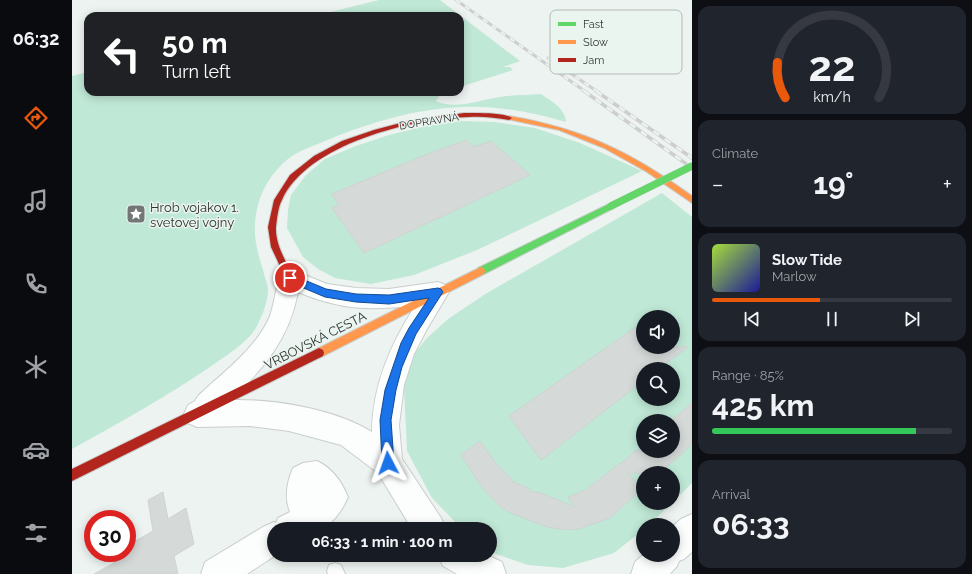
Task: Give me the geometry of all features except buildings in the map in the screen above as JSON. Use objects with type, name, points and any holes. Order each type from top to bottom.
[{"type":"street","name":"DOPRAVNÁ","points":[[290,278],[278,253],[272,229],[275,206],[283,187],[296,172],[314,158],[374,132],[419,121],[464,115],[490,116],[534,122],[573,131],[620,151],[648,168],[692,200]]},
{"type":"street","name":"VRBOVSKÁ CESTA","points":[[72,475],[692,166]]},
{"type":"street","points":[[197,414],[245,369],[272,336],[280,319],[290,278],[325,293],[356,298],[389,299],[438,292]]},
{"type":"street","points":[[388,463],[386,420],[391,390],[397,367],[404,347],[412,331],[438,292]]},
{"type":"street","points":[[197,414],[250,413],[289,418],[340,430],[362,442],[388,463],[426,522]]},
{"type":"street","points":[[680,541],[692,530]]},
{"type":"street","points":[[217,574],[267,542]]},
{"type":"street","points":[[467,562],[490,574]]},
{"type":"street","points":[[647,574],[659,562]]},
{"type":"green space","points":[[379,0],[440,0],[456,12],[330,12]]},
{"type":"green space","points":[[464,18],[520,61],[503,67],[510,67],[513,70],[464,86]]},
{"type":"green space","points":[[84,73],[84,96],[439,96],[436,101],[451,105],[468,104],[505,96],[541,94],[560,109],[566,122],[513,110],[481,107],[441,109],[381,121],[343,134],[292,156],[282,164],[264,188],[257,209],[255,233],[258,254],[268,290],[264,309],[253,332],[236,349],[176,389],[72,449],[72,76]]},
{"type":"green space","points":[[461,121],[495,122],[535,128],[580,143],[642,171],[477,250],[414,275],[371,284],[335,278],[318,269],[303,257],[287,228],[291,195],[306,175],[325,159],[353,147],[389,135],[426,126]]},
{"type":"green space","points":[[662,193],[692,217],[692,483],[680,495],[680,466],[636,466],[636,510],[665,510],[656,518],[636,518],[636,536],[614,553],[563,568],[528,565],[497,554],[497,522],[455,522],[432,498],[407,451],[404,388],[411,358],[426,339],[448,319],[487,293]]},
{"type":"railway","points":[[456,0],[550,67]]},
{"type":"railway","points":[[561,74],[586,92]]},
{"type":"railway","points":[[572,74],[598,92]]},
{"type":"railway","points":[[584,91],[692,168]]},
{"type":"railway","points":[[596,91],[692,158]]},
{"type":"traffic: fast","points":[[611,206],[692,166]]},
{"type":"traffic: fast","points":[[481,271],[611,206]]},
{"type":"traffic: slow","points":[[509,118],[561,129],[606,146],[649,170],[692,200]]},
{"type":"traffic: slow","points":[[319,353],[481,271]]},
{"type":"traffic: jam","points":[[290,278],[278,253],[272,234],[277,200],[293,177],[316,158],[345,143],[376,131],[408,123],[438,117],[464,115],[509,118]]},
{"type":"traffic: jam","points":[[72,475],[319,353]]},
{"type":"place","name":"Hrob vojakov 1. svetovej vojny","points":[[136,214]]},
{"type":"route","points":[[290,278],[325,293],[356,298],[389,299],[438,292],[412,331],[404,347],[397,367],[391,390],[386,420],[388,463]]}]
